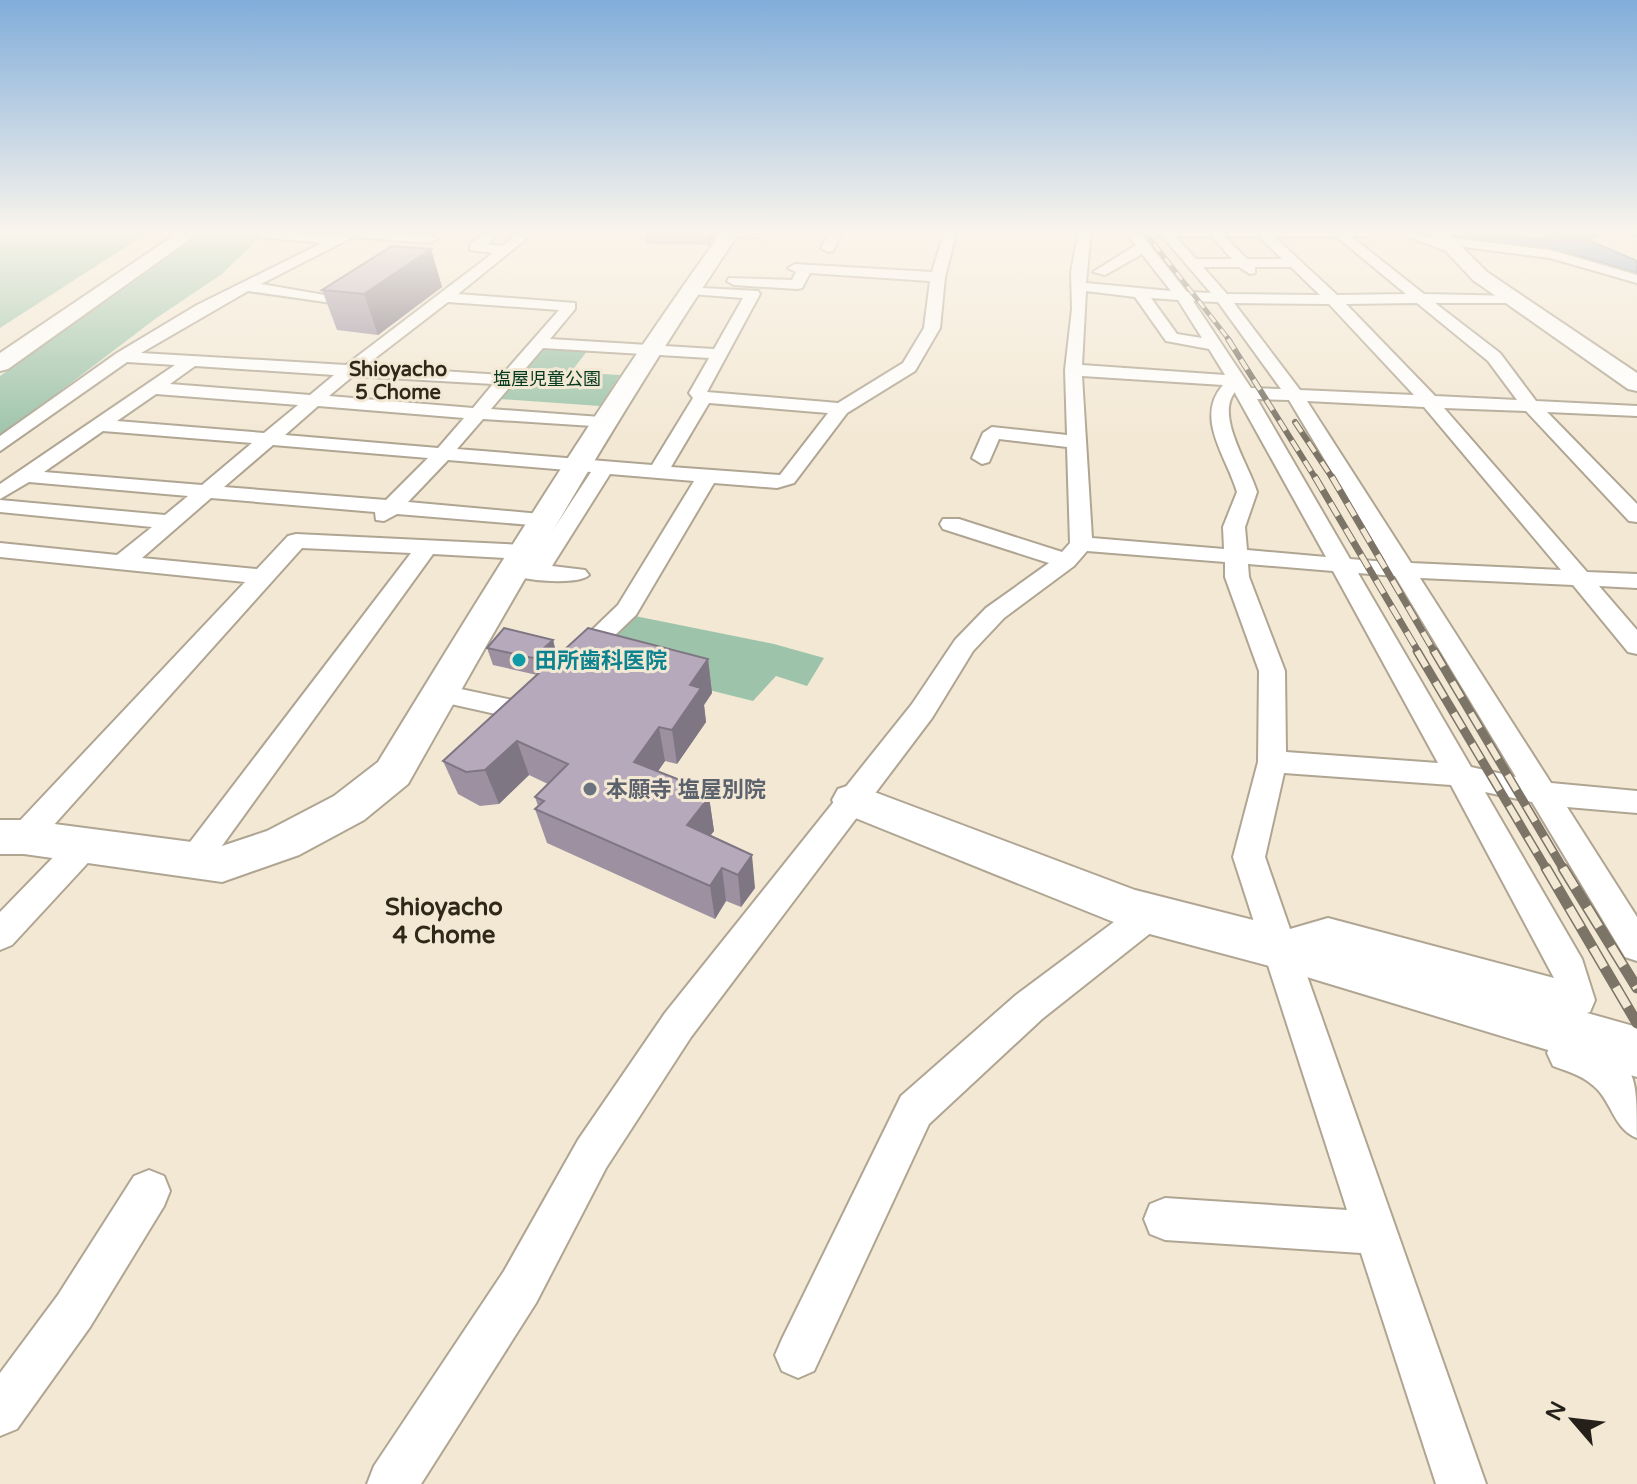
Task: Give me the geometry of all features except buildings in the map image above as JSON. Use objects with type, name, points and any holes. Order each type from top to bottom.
[{"type":"street","points":[[0,339],[60,299]]},
{"type":"street","points":[[0,364],[94,299]]},
{"type":"street","points":[[0,445],[151,337],[222,299]]},
{"type":"street","points":[[326,299],[348,303]]},
{"type":"street","points":[[123,562],[350,370],[440,299]]},
{"type":"street","points":[[360,543],[443,454],[570,306],[475,299]]},
{"type":"street","points":[[12,837],[86,844],[222,864],[283,843],[349,808],[393,773],[572,491],[601,423],[683,299]]},
{"type":"street","points":[[750,299],[698,393],[703,397],[841,409]]},
{"type":"street","points":[[26,476],[391,508],[572,491],[659,471],[777,482],[787,479],[841,409],[909,367],[932,328],[935,299]]},
{"type":"street","points":[[392,1484],[520,1287],[592,1154],[678,1025],[922,711],[964,646],[995,613],[1073,552],[1078,442],[1073,370],[1079,299]]},
{"type":"street","points":[[1144,299],[1172,338],[1216,345]]},
{"type":"street","points":[[1185,299],[1241,387],[1570,970],[1577,1000],[1328,933],[1277,947]]},
{"type":"street","points":[[1224,299],[1295,396],[1637,946]]},
{"type":"street","points":[[1333,299],[1430,402],[1637,646]]},
{"type":"street","points":[[1422,299],[1494,357],[1530,405],[1637,516]]},
{"type":"street","points":[[1514,299],[1637,384]]},
{"type":"street","points":[[538,343],[720,354]]},
{"type":"street","points":[[123,357],[505,380]]},
{"type":"street","points":[[0,493],[192,361]]},
{"type":"street","points":[[1073,370],[1241,387],[1295,396],[1637,411]]},
{"type":"street","points":[[1241,387],[1225,390],[1218,410],[1219,426],[1247,492],[1234,527],[1237,577],[1272,671],[1272,762],[1249,857],[1461,1484]]},
{"type":"street","points":[[153,388],[601,423]]},
{"type":"street","points":[[659,471],[703,397]]},
{"type":"street","points":[[101,425],[443,454],[572,491]]},
{"type":"street","points":[[982,458],[992,433],[1078,442]]},
{"type":"street","points":[[564,671],[627,610],[708,475]]},
{"type":"street","points":[[0,506],[170,522]]},
{"type":"street","points":[[951,524],[1073,552],[1237,557],[1406,570],[1637,581]]},
{"type":"street","points":[[12,837],[296,541],[428,546],[577,575]]},
{"type":"street","points":[[195,859],[428,546]]},
{"type":"street","points":[[0,550],[263,577]]},
{"type":"street","points":[[499,733],[543,691]]},
{"type":"street","points":[[442,694],[522,711]]},
{"type":"street","points":[[1272,762],[1459,775],[1540,793],[1637,802]]},
{"type":"street","points":[[853,800],[1150,914],[1277,947],[1637,1052]]},
{"type":"street","points":[[0,935],[86,844]]},
{"type":"street","points":[[798,1355],[915,1110],[1029,1007],[1150,914]]},
{"type":"street","points":[[1277,947],[1353,990],[1592,1060],[1610,1072],[1637,1118]]},
{"type":"street","points":[[0,1412],[74,1311],[149,1191]]},
{"type":"street","points":[[1165,1219],[1377,1233]]},
{"type":"green space","points":[[0,299],[45,299],[0,328]]},
{"type":"green space","points":[[109,299],[184,299],[0,437],[0,376]]},
{"type":"green space","name":"塩屋児童公園","points":[[542,348],[588,350],[571,372],[620,375],[600,406],[499,399]]},
{"type":"green space","points":[[625,614],[774,644],[824,658],[807,686],[776,676],[753,701],[581,658]]},
{"type":"railway","points":[[1197,299],[1230,341]]},
{"type":"railway","points":[[1228,339],[1316,479]]},
{"type":"railway","points":[[1295,422],[1333,479]]},
{"type":"railway","points":[[1315,477],[1419,653]]},
{"type":"railway","points":[[1332,477],[1435,653]]},
{"type":"railway","points":[[1417,651],[1547,870]]},
{"type":"railway","points":[[1434,651],[1564,870]]},
{"type":"railway","points":[[1546,868],[1637,1023]]},
{"type":"railway","points":[[1563,868],[1637,988]]},
{"type":"place","name":"田所歯科医院","points":[[519,660]]},
{"type":"place","name":"本願寺 塩屋別院","points":[[590,789]]},
{"type":"district","name":"Shioyacho 5 Chome","points":[[398,380]]},
{"type":"district","name":"Shioyacho 4 Chome","points":[[444,921]]}]
